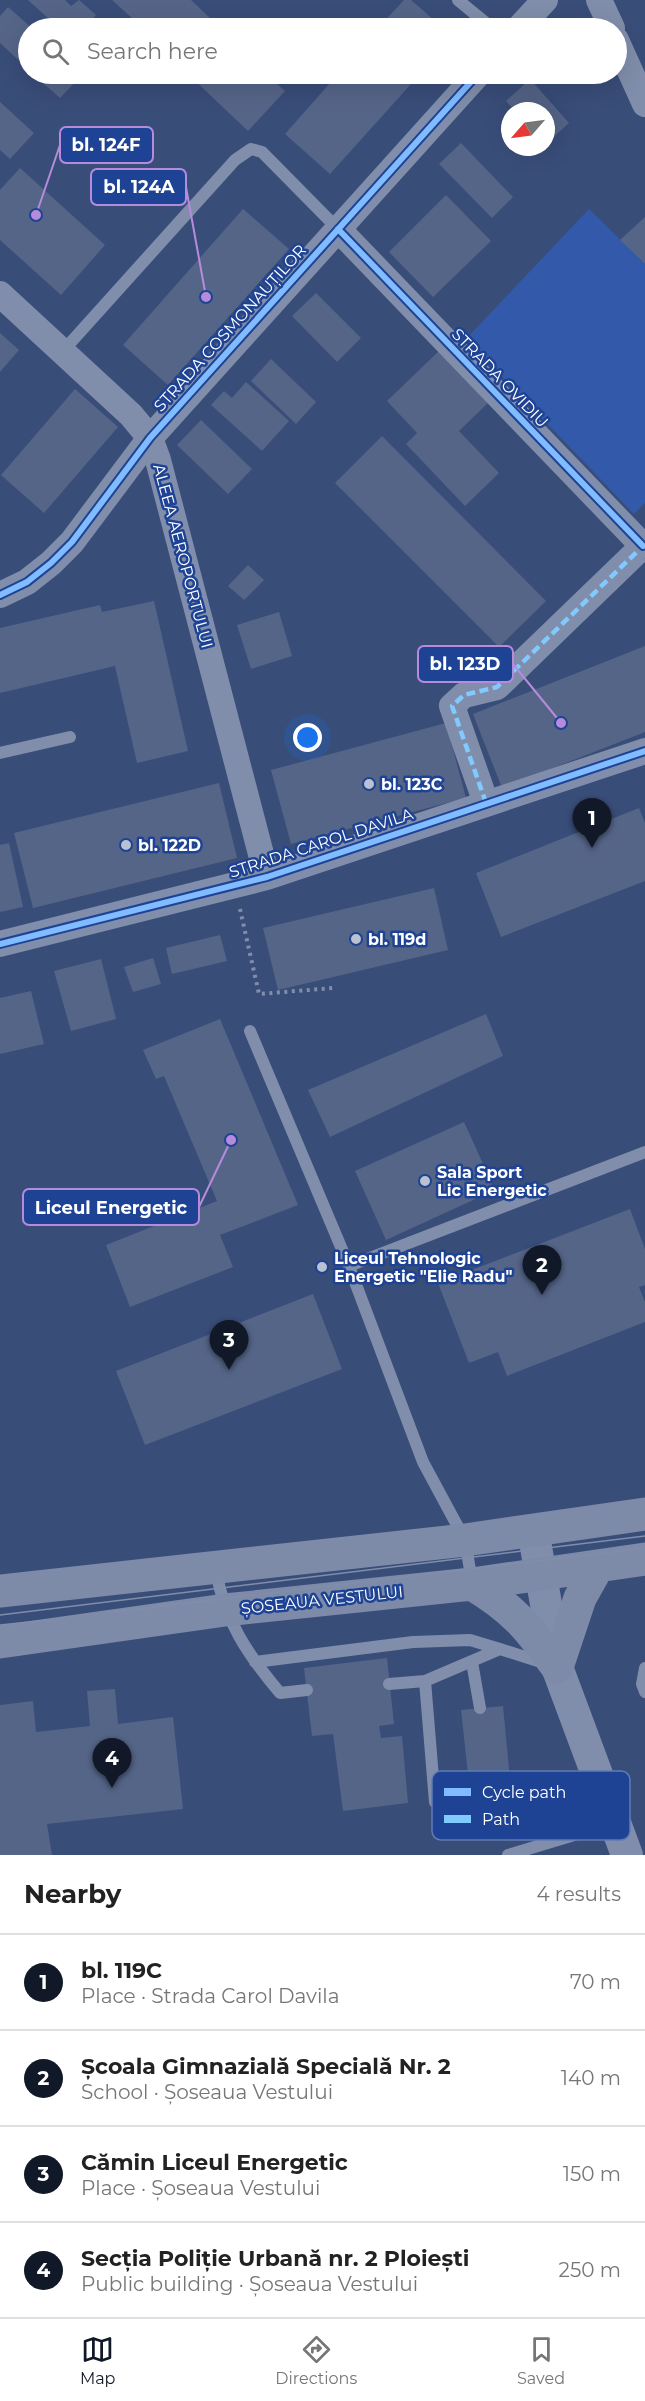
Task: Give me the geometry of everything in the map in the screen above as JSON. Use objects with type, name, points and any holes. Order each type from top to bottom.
[{"type":"main road","points":[[0,1591],[465,1540],[645,1514]]},
{"type":"main road","name":"ȘOSEAUA VESTULUI","points":[[0,1642],[225,1610],[472,1584],[645,1559]]},
{"type":"main road","points":[[558,1667],[580,1598],[598,1566]]},
{"type":"main road","points":[[472,1584],[500,1600],[528,1626],[558,1667]]},
{"type":"street","points":[[529,18],[546,0]]},
{"type":"street","points":[[599,0],[607,18]]},
{"type":"street","points":[[627,64],[645,104]]},
{"type":"street","name":"STRADA COSMONAUȚILOR","points":[[0,595],[27,582],[72,542],[150,438],[469,84]]},
{"type":"street","name":"STRADA OVIDIU","points":[[338,229],[644,545],[496,687],[464,695],[452,706],[486,804]]},
{"type":"street","name":"ALEEA AEROPORTULUI","points":[[0,294],[131,415],[150,438],[158,460],[267,877]]},
{"type":"street","name":"STRADA CAROL DAVILA","points":[[0,944],[267,877],[645,751]]},
{"type":"street","points":[[533,1530],[558,1667],[595,1771]]},
{"type":"street","points":[[621,1840],[627,1855]]},
{"type":"lane","points":[[458,0],[480,18]]},
{"type":"lane","points":[[63,351],[235,160],[251,149],[262,152],[338,229]]},
{"type":"lane","points":[[0,753],[70,737]]},
{"type":"lane","points":[[250,1031],[349,1266],[423,1462],[465,1540],[472,1584]]},
{"type":"lane","points":[[349,1266],[645,1152]]},
{"type":"lane","points":[[216,1569],[225,1610],[255,1662],[280,1693],[307,1690]]},
{"type":"lane","points":[[255,1662],[413,1642],[471,1640],[558,1667]]},
{"type":"lane","points":[[389,1684],[425,1681],[500,1649]]},
{"type":"lane","points":[[472,1662],[480,1708]]},
{"type":"lane","points":[[645,1668],[642,1684],[645,1692]]},
{"type":"lane","points":[[425,1681],[432,1771]]},
{"type":"lane","points":[[508,1855],[558,1840]]},
{"type":"path","points":[[235,885],[259,994],[333,988]]},
{"type":"shaded area","points":[[589,209],[645,264],[645,503],[634,514],[466,339]]},
{"type":"building","points":[[28,0],[65,0],[71,6],[79,0],[96,15],[93,18],[48,18]]},
{"type":"building","points":[[112,0],[191,0],[210,18],[132,18]]},
{"type":"building","points":[[404,0],[411,0],[432,18],[387,18]]},
{"type":"building","points":[[8,7],[21,18],[18,18],[18,60],[0,43],[0,16]]},
{"type":"building","points":[[44,84],[73,84],[60,98]]},
{"type":"building","points":[[198,84],[277,84],[285,91],[248,131]]},
{"type":"building","points":[[329,84],[411,84],[330,174],[285,134]]},
{"type":"building","points":[[525,84],[534,84],[550,102],[507,102]]},
{"type":"building","points":[[0,102],[34,133],[10,159],[0,150]]},
{"type":"building","points":[[555,107],[569,123],[555,136]]},
{"type":"building","points":[[461,143],[513,197],[492,218],[439,164]]},
{"type":"building","points":[[20,168],[105,245],[61,295],[0,240],[0,190]]},
{"type":"building","points":[[446,195],[491,241],[433,297],[389,252]]},
{"type":"building","points":[[243,209],[289,249],[168,385],[123,345]]},
{"type":"building","points":[[645,217],[645,264],[620,240]]},
{"type":"building","points":[[316,293],[361,338],[337,362],[292,316]]},
{"type":"building","points":[[0,333],[19,350],[0,372]]},
{"type":"building","points":[[441,349],[491,400],[459,431],[499,473],[465,506],[406,444],[417,433],[387,401]]},
{"type":"building","points":[[271,359],[316,402],[296,424],[251,381]]},
{"type":"building","points":[[246,382],[289,421],[262,451],[211,405],[224,391],[232,398]]},
{"type":"building","points":[[75,389],[118,427],[44,513],[1,475]]},
{"type":"building","points":[[201,420],[252,469],[228,494],[177,445]]},
{"type":"building","points":[[382,436],[546,601],[499,647],[335,483]]},
{"type":"building","points":[[248,565],[264,580],[244,600],[228,586]]},
{"type":"building","points":[[154,601],[188,751],[137,763],[115,666],[0,693],[0,628],[100,605],[102,612]]},
{"type":"building","points":[[279,612],[292,656],[251,669],[237,625]]},
{"type":"building","points":[[645,646],[645,732],[502,788],[473,714]]},
{"type":"building","name":"bl. 123C","points":[[446,723],[466,798],[291,844],[271,770]]},
{"type":"building","name":"bl. 122D","points":[[219,783],[237,858],[33,908],[14,833]]},
{"type":"building","points":[[639,808],[645,823],[645,881],[501,937],[476,873]]},
{"type":"building","points":[[9,843],[23,907],[0,912],[0,845]]},
{"type":"building","name":"bl. 119d","points":[[434,888],[448,950],[278,990],[263,928]]},
{"type":"building","points":[[220,935],[227,961],[172,974],[166,948]]},
{"type":"building","points":[[153,958],[161,984],[133,992],[124,967]]},
{"type":"building","points":[[101,959],[116,1019],[71,1031],[54,971]]},
{"type":"building","points":[[31,991],[44,1044],[0,1054],[0,998]]},
{"type":"building","points":[[486,1014],[503,1056],[330,1137],[308,1090]]},
{"type":"building","points":[[220,1019],[298,1205],[220,1235],[233,1267],[130,1307],[106,1245],[217,1201],[164,1076],[156,1079],[143,1050]]},
{"type":"building","name":"Sala Sport Lic Energetic","points":[[464,1122],[495,1190],[386,1240],[355,1171]]},
{"type":"building","points":[[630,1209],[645,1249],[645,1285],[639,1287],[645,1302],[645,1322],[507,1376],[498,1352],[469,1363],[438,1283]]},
{"type":"building","points":[[313,1294],[342,1369],[145,1445],[116,1371]]},
{"type":"building","points":[[387,1658],[394,1724],[379,1726],[381,1738],[402,1736],[408,1803],[343,1811],[333,1734],[312,1736],[304,1668]]},
{"type":"building","points":[[115,1689],[118,1724],[173,1717],[183,1809],[47,1824],[52,1855],[0,1855],[0,1705],[33,1701],[36,1732],[90,1726],[87,1691]]},
{"type":"building","points":[[503,1706],[509,1771],[468,1771],[461,1710]]},
{"type":"tram line","points":[[0,1615],[645,1536]]},
{"type":"tram line","points":[[113,1612],[645,1548]]},
{"type":"tram line","points":[[0,1625],[48,1620]]},
{"type":"marked path","points":[[486,803],[452,706],[464,695],[497,687],[645,544]]},
{"type":"cycle path","points":[[0,595],[27,582],[72,542],[150,438],[469,84]]},
{"type":"cycle path","points":[[338,229],[643,546]]},
{"type":"cycle path","points":[[0,944],[267,877],[645,751]]},
{"type":"place","name":"bl. 124F","points":[[36,215]]},
{"type":"place","name":"bl. 124A","points":[[206,297]]},
{"type":"place","name":"bl. 123D","points":[[561,723]]},
{"type":"place","name":"bl. 123C","points":[[369,784]]},
{"type":"place","name":"bl. 122D","points":[[126,845]]},
{"type":"place","name":"bl. 119C","points":[[592,848]]},
{"type":"place","name":"bl. 119d","points":[[356,939]]},
{"type":"place","name":"Liceul Energetic","points":[[231,1140]]},
{"type":"place","name":"Sala Sport Lic Energetic","points":[[425,1181]]},
{"type":"place","name":"Liceul Tehnologic Energetic \"Elie Radu\"","points":[[322,1267]]},
{"type":"place","name":"Școala Gimnazială Specială Nr. 2","points":[[542,1295]]},
{"type":"place","name":"Cămin Liceul Energetic","points":[[229,1370]]},
{"type":"place","name":"Secția Poliție Urbană nr. 2 Ploiești","points":[[112,1788]]}]
